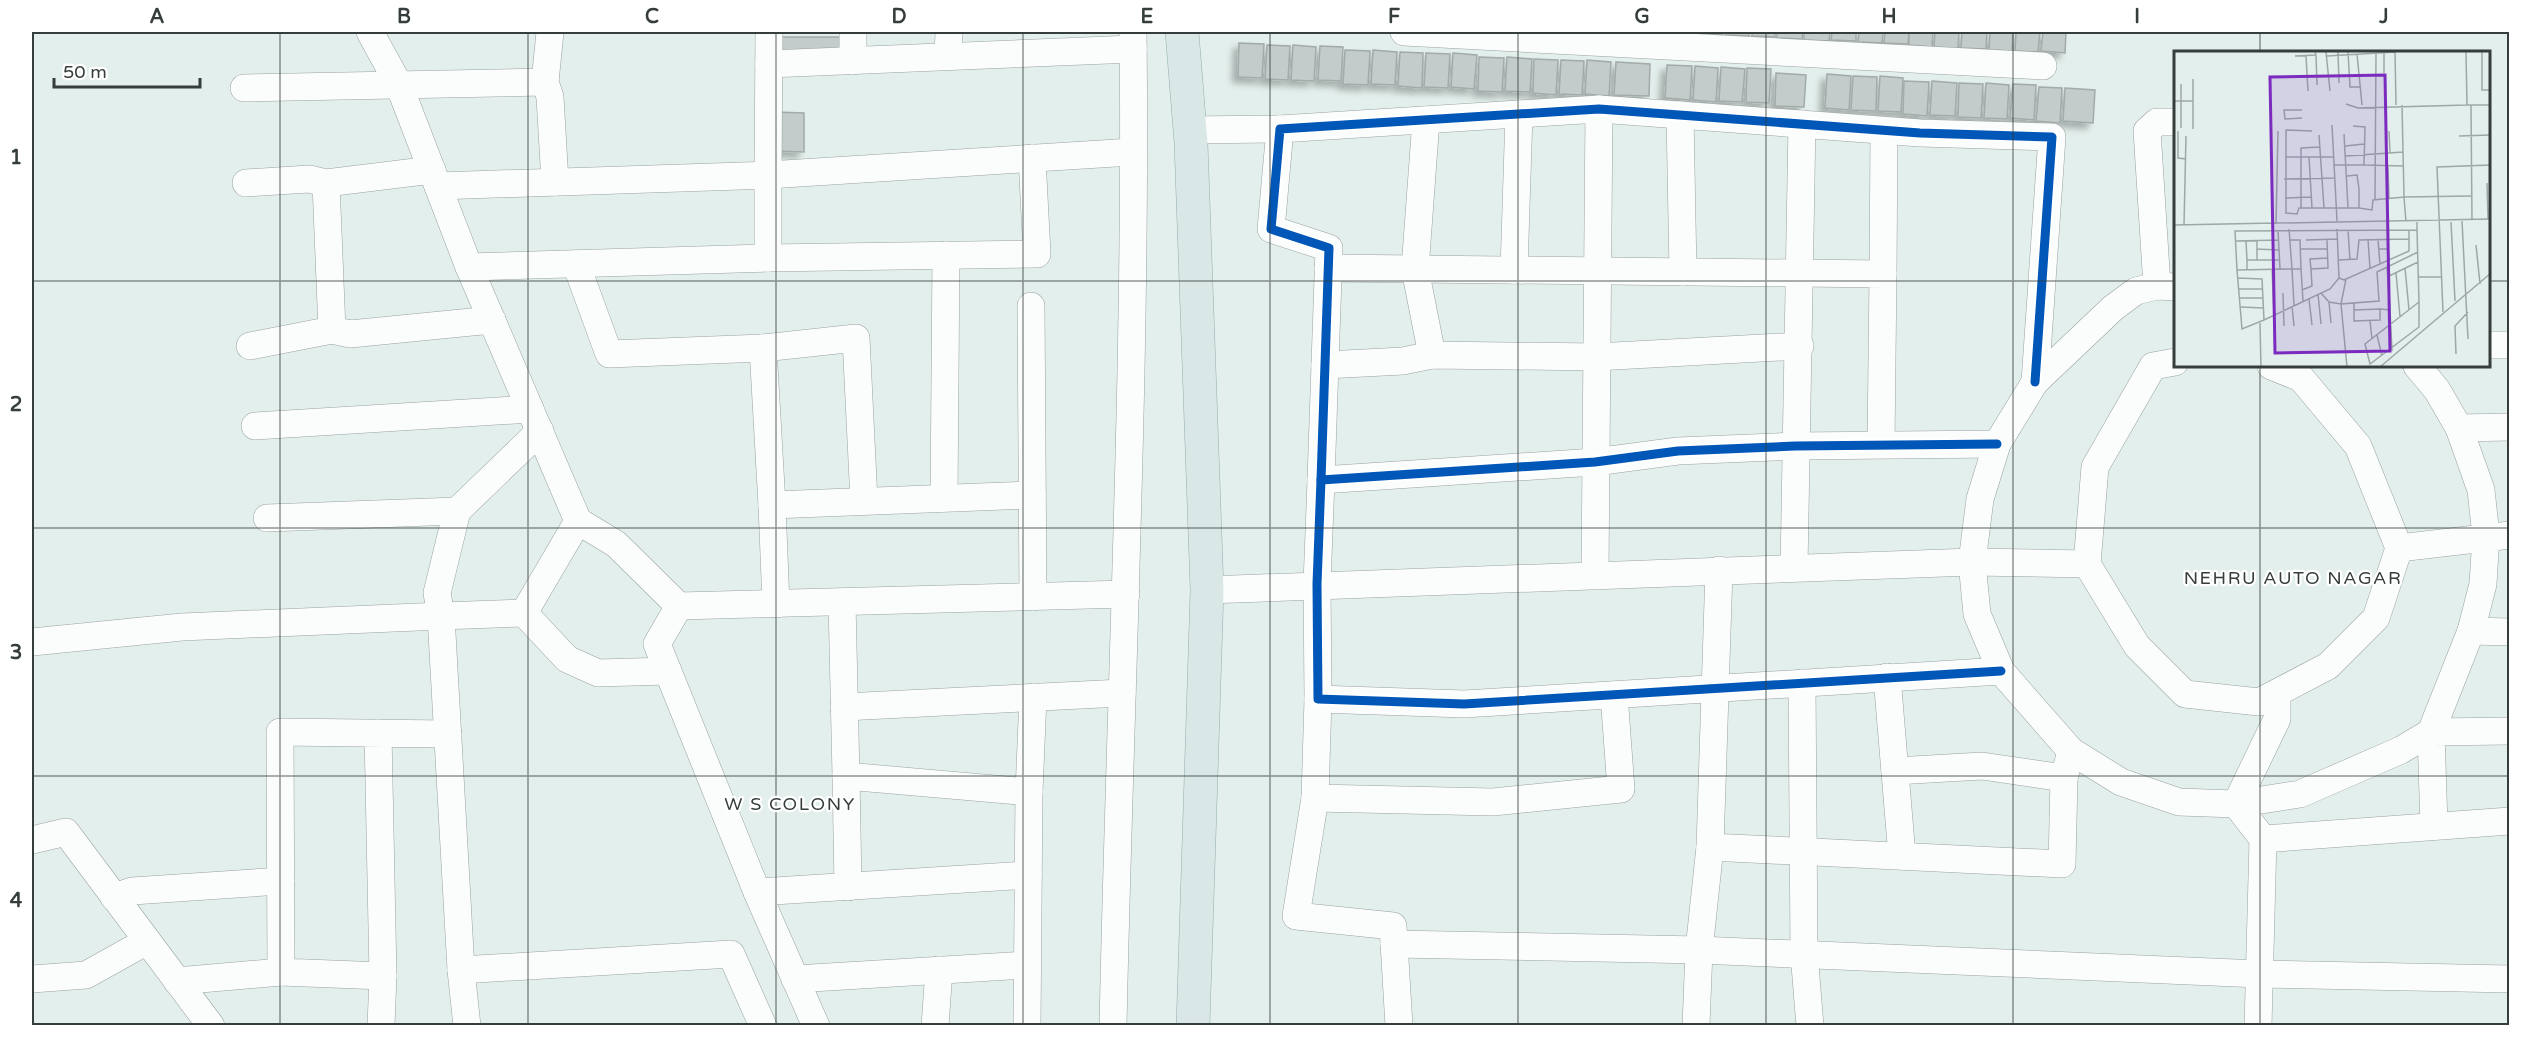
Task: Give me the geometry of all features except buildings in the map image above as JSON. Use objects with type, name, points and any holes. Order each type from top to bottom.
[{"type":"main road","points":[[1182,32],[1190,130],[1207,590],[1193,1026]]},
{"type":"street","points":[[370,32],[399,85],[469,267],[578,521],[616,544],[680,606],[1126,594]]},
{"type":"street","points":[[550,32],[545,82],[550,97],[555,182]]},
{"type":"street","points":[[768,258],[769,32]]},
{"type":"street","points":[[853,32],[853,61]]},
{"type":"street","points":[[1404,32],[2043,66]]},
{"type":"street","points":[[769,64],[853,61],[949,44],[1133,40],[1126,594],[1113,1026]]},
{"type":"street","points":[[244,88],[545,82]]},
{"type":"street","points":[[1190,130],[1280,129],[1599,109],[1884,131],[2052,137],[2035,382]]},
{"type":"street","points":[[1595,574],[1599,109]]},
{"type":"street","points":[[1514,270],[1519,114]]},
{"type":"street","points":[[1680,115],[1683,272]]},
{"type":"street","points":[[1426,120],[1415,269],[1432,355]]},
{"type":"street","points":[[2174,122],[2157,122],[2147,131],[2166,286],[2136,291],[2113,308],[2035,382],[1997,444],[1980,498],[1972,562],[1977,614],[2001,671],[2071,751],[2121,782],[2179,802],[2236,804],[2300,794],[2401,750],[2431,732],[2510,731]]},
{"type":"street","points":[[1794,568],[1795,446],[1800,346],[1802,124]]},
{"type":"street","points":[[1280,129],[1271,229],[1329,248],[1317,584],[1318,699],[1315,798],[1296,916],[1393,926],[1399,1026]]},
{"type":"street","points":[[1881,444],[1884,131]]},
{"type":"street","points":[[246,183],[309,179],[326,183],[435,178],[555,182],[768,175],[1132,152]]},
{"type":"street","points":[[469,267],[768,258],[1037,254],[1032,158]]},
{"type":"street","points":[[326,183],[332,330]]},
{"type":"street","points":[[945,498],[946,255]]},
{"type":"street","points":[[576,264],[609,354],[763,348],[856,338],[864,501]]},
{"type":"street","points":[[1328,268],[1883,274]]},
{"type":"street","points":[[1031,306],[1033,597]]},
{"type":"street","points":[[250,346],[332,330],[350,334],[492,320]]},
{"type":"street","points":[[2490,345],[2510,345]]},
{"type":"street","points":[[1325,364],[1403,361],[1432,355],[1596,357],[1800,346]]},
{"type":"street","points":[[763,348],[776,604]]},
{"type":"street","points":[[2174,362],[2153,366],[2096,466],[2087,564],[2137,646],[2185,694],[2259,702],[2328,666],[2376,618],[2399,548],[2358,447],[2301,378],[2276,368]]},
{"type":"street","points":[[2419,368],[2437,390],[2459,428],[2498,535],[2471,632],[2431,732],[2434,826]]},
{"type":"street","points":[[255,426],[535,420]]},
{"type":"street","points":[[467,1026],[461,970],[441,616],[437,593],[457,511],[535,420]]},
{"type":"street","points":[[2459,428],[2510,427]]},
{"type":"street","points":[[1321,480],[1595,462],[1678,452],[1795,446],[1997,444]]},
{"type":"street","points":[[772,505],[1032,495]]},
{"type":"street","points":[[267,518],[457,511]]},
{"type":"street","points":[[524,613],[578,521]]},
{"type":"street","points":[[2399,548],[2498,535]]},
{"type":"street","points":[[1207,590],[1317,584],[1972,562],[2087,564]]},
{"type":"street","points":[[1696,1026],[1699,950],[1710,847],[1719,570]]},
{"type":"street","points":[[842,602],[848,886]]},
{"type":"street","points":[[635,672],[657,644],[680,606]]},
{"type":"street","points":[[32,642],[182,627],[524,613],[567,659],[598,673],[668,671]]},
{"type":"street","points":[[2471,632],[2510,632]]},
{"type":"street","points":[[657,644],[757,892],[816,1026]]},
{"type":"street","points":[[1318,699],[1464,704],[2001,671]]},
{"type":"street","points":[[1887,677],[1902,856]]},
{"type":"street","points":[[1802,683],[1804,953],[1810,1026]]},
{"type":"street","points":[[844,707],[1122,693]]},
{"type":"street","points":[[2236,804],[2277,719],[2277,693]]},
{"type":"street","points":[[1315,798],[1493,802],[1621,789],[1614,695]]},
{"type":"street","points":[[1027,1026],[1029,792],[1034,698]]},
{"type":"street","points":[[281,972],[280,732],[448,734]]},
{"type":"street","points":[[378,733],[383,976],[381,1026]]},
{"type":"street","points":[[1710,847],[2062,864],[2064,778],[2071,751]]},
{"type":"street","points":[[1895,771],[1982,766],[2064,778]]},
{"type":"street","points":[[846,776],[1029,792]]},
{"type":"street","points":[[2236,804],[2263,839],[2258,1026]]},
{"type":"street","points":[[2263,839],[2510,821]]},
{"type":"street","points":[[32,840],[66,832],[211,1026]]},
{"type":"street","points":[[757,892],[1028,875]]},
{"type":"street","points":[[114,897],[132,891],[281,881]]},
{"type":"street","points":[[32,979],[86,975],[147,941]]},
{"type":"street","points":[[1394,944],[1804,953],[2259,974],[2510,979]]},
{"type":"street","points":[[461,970],[731,954],[763,1026]]},
{"type":"street","points":[[795,979],[1028,964]]},
{"type":"street","points":[[935,1026],[939,970]]},
{"type":"street","points":[[177,981],[281,972],[383,976]]},
{"type":"cycle path","points":[[1321,480],[1329,248],[1271,229],[1280,129],[1599,109],[1920,133],[2052,137],[2035,382]]},
{"type":"cycle path","points":[[1997,444],[1795,446],[1678,451],[1595,462],[1321,480],[1317,584],[1318,699],[1464,704],[2001,671]]},
{"type":"district","name":"NEHRU AUTO NAGAR","points":[[2293,578]]},
{"type":"district","name":"W S COLONY","points":[[790,804]]}]
